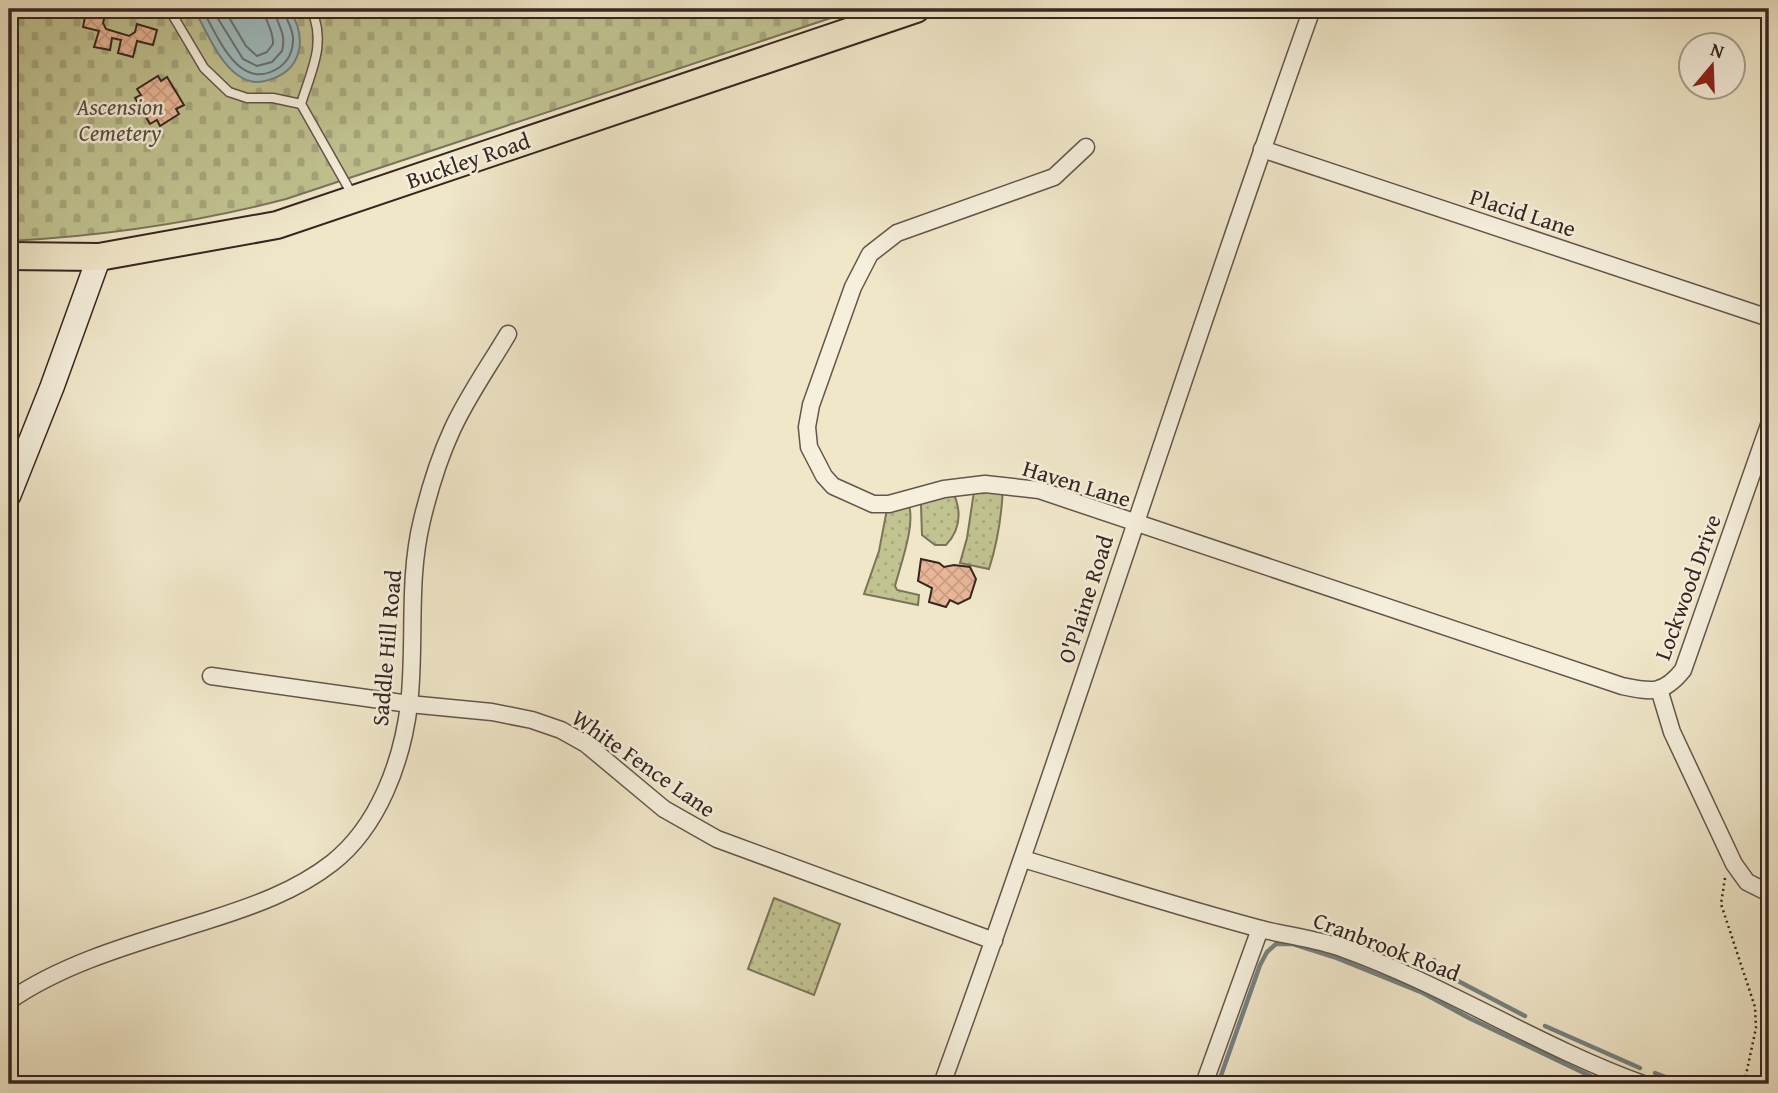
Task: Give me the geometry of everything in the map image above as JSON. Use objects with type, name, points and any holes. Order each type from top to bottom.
[{"type":"main road","name":"Buckley Road","points":[[9,256],[99,257],[276,225],[916,9]]},
{"type":"main road","points":[[9,495],[99,257]]},
{"type":"street","name":"O'Plaine Road","points":[[942,1084],[1023,859],[1134,523],[1312,9]]},
{"type":"street","name":"Haven Lane","points":[[1086,147],[1054,177],[897,233],[870,254],[853,287],[811,405],[807,426],[810,447],[824,476],[833,486],[873,504],[889,504],[944,489],[985,484],[1039,490],[1622,686],[1658,690]]},
{"type":"street","name":"Placid Lane","points":[[1262,149],[1769,317]]},
{"type":"street","name":"Saddle Hill Road","points":[[9,1001],[60,973],[135,944],[282,894],[309,880],[335,860],[363,831],[384,795],[398,757],[409,705],[412,595],[421,522],[452,430],[508,334]]},
{"type":"street","name":"Lockwood Drive","points":[[1769,425],[1683,670],[1672,683],[1658,690],[1672,732],[1734,864],[1747,882],[1769,893]]},
{"type":"street","name":"White Fence Lane","points":[[211,676],[409,705],[492,712],[532,720],[561,730],[586,744],[664,809],[717,839],[994,941]]},
{"type":"street","name":"Cranbrook Road","points":[[1023,859],[1260,929],[1313,938],[1406,973],[1568,1052],[1643,1084]]},
{"type":"street","points":[[1204,1084],[1260,929]]},
{"type":"lane","points":[[169,9],[204,68],[229,92],[247,98],[273,98],[301,104]]},
{"type":"lane","points":[[311,9],[318,23],[319,39],[301,104],[355,199]]},
{"type":"path","points":[[1734,864],[1725,877],[1721,904],[1750,987],[1756,1028],[1744,1084]]},
{"type":"green space","name":"Ascension Cemetery","points":[[9,9],[858,9],[286,199],[148,227],[9,241]]},
{"type":"green space","points":[[975,485],[1003,485],[999,527],[989,569],[960,563],[967,538]]},
{"type":"green space","points":[[951,488],[957,503],[958,525],[946,545],[935,545],[922,535],[923,495]]},
{"type":"green space","points":[[907,501],[910,509],[909,531],[895,586],[897,590],[919,595],[918,605],[864,594],[879,551],[888,504]]},
{"type":"green space","points":[[774,898],[840,924],[814,995],[748,969]]},
{"type":"water","points":[[194,9],[289,9],[299,31],[300,42],[294,62],[278,77],[265,81],[252,82],[242,78],[225,63]]},
{"type":"building","points":[[99,9],[107,9],[103,23],[106,29],[129,36],[135,32],[137,24],[157,30],[153,45],[137,41],[133,57],[118,53],[121,40],[112,38],[110,50],[94,47],[99,31],[83,27],[86,12],[98,15]]},
{"type":"building","points":[[158,76],[161,81],[167,77],[184,105],[176,109],[179,114],[160,126],[157,120],[150,124],[135,98],[141,95],[137,89]]},
{"type":"building","points":[[921,559],[939,563],[944,567],[970,567],[976,579],[970,598],[958,604],[950,600],[946,607],[929,602],[932,588],[918,581]]},
{"type":"waterway","points":[[1218,1084],[1260,965],[1267,952],[1276,944],[1293,944],[1334,957],[1423,993],[1607,1084]]},
{"type":"waterway","points":[[1434,960],[1435,965]]},
{"type":"waterway","points":[[1437,970],[1525,1016]]},
{"type":"waterway","points":[[1545,1026],[1640,1068]]},
{"type":"waterway","points":[[1655,1073],[1684,1084]]}]
